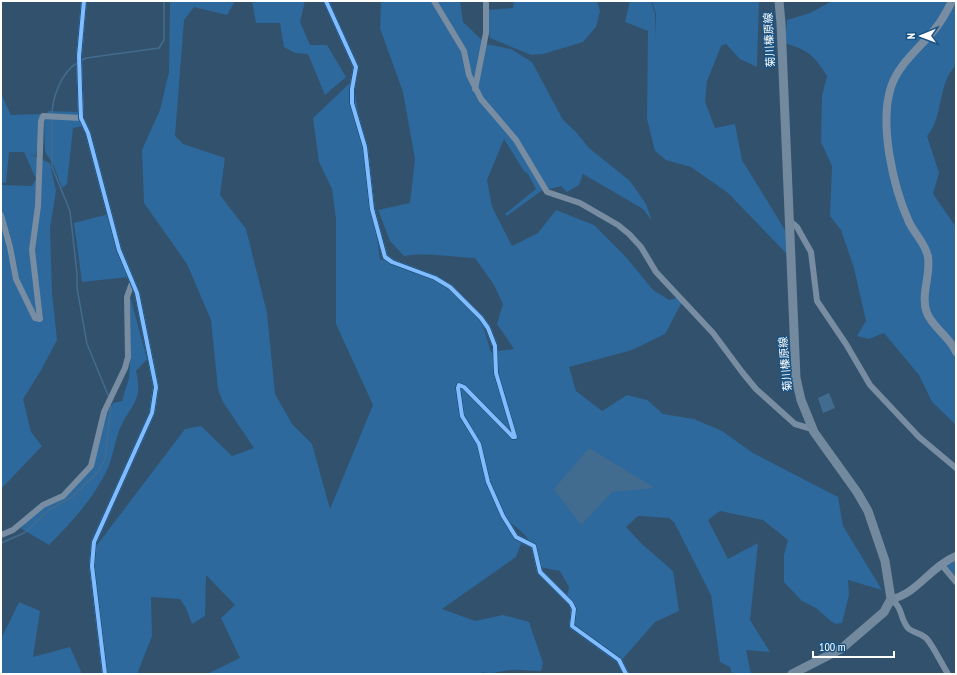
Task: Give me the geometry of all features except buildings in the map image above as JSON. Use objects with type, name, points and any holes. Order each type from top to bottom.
[{"type":"main road","name":"菊川榛原線","points":[[779,1],[796,378],[801,400],[812,429],[857,492],[868,511],[885,561],[891,599]]},
{"type":"main road","points":[[792,674],[841,649],[884,612],[891,599]]},
{"type":"street","points":[[84,1],[79,58],[81,118],[88,133],[119,250],[140,304],[156,387],[152,413],[94,542],[92,566],[105,674]]},
{"type":"street","points":[[326,1],[356,68],[352,88],[352,102],[365,147],[372,209],[385,257],[392,262],[435,278],[450,288],[468,303],[488,328],[496,346],[496,374],[515,437],[513,437],[464,387],[459,385],[458,388],[462,416],[479,444],[488,482],[510,528],[516,537],[534,546],[540,572],[571,602],[574,609],[572,626],[619,660],[626,674]]},
{"type":"street","points":[[434,1],[464,51],[469,74],[475,89],[481,99],[516,140],[547,192],[580,203],[618,225],[629,234],[641,247],[660,277],[713,332],[756,389],[795,424],[812,429]]},
{"type":"street","points":[[475,89],[486,34],[486,1]]},
{"type":"street","points":[[952,1],[946,14],[935,30],[899,71],[892,86],[888,101],[888,127],[894,184],[910,224],[928,256],[927,284],[924,301],[927,313],[949,339],[956,352]]},
{"type":"street","points":[[1,215],[10,247],[16,279],[35,318],[40,319],[32,250],[38,206],[41,121],[44,116],[81,118]]},
{"type":"street","points":[[790,221],[797,227],[811,252],[817,300],[846,344],[870,385],[919,437],[956,468]]},
{"type":"street","points":[[1,535],[13,530],[43,505],[62,496],[91,466],[104,412],[125,368],[128,356],[127,297],[132,283]]},
{"type":"street","points":[[891,599],[902,597],[941,564],[956,556]]},
{"type":"street","points":[[941,564],[956,582]]},
{"type":"street","points":[[891,599],[898,605],[909,629],[918,632],[926,638],[948,674]]},
{"type":"shaded area","points":[[170,1],[235,1],[227,15],[194,7],[184,20],[175,136],[183,144],[225,158],[220,195],[246,229],[267,313],[275,394],[292,424],[312,444],[330,509],[373,405],[336,324],[336,219],[332,189],[319,162],[313,118],[353,80],[380,259],[432,277],[461,297],[482,323],[491,352],[514,349],[497,324],[503,304],[494,285],[475,258],[430,255],[404,256],[390,241],[378,210],[410,203],[415,159],[403,92],[380,28],[381,1],[460,1],[463,22],[486,44],[511,49],[532,62],[563,120],[576,132],[589,148],[630,181],[646,204],[652,221],[643,209],[583,174],[579,185],[567,192],[561,186],[541,191],[507,216],[505,214],[536,189],[528,174],[524,171],[504,139],[487,180],[492,207],[512,246],[538,233],[556,210],[594,225],[626,257],[653,290],[669,300],[678,298],[682,302],[665,334],[632,350],[569,367],[576,391],[602,411],[627,395],[647,400],[663,414],[694,419],[722,431],[753,453],[838,497],[843,526],[882,590],[848,580],[849,595],[842,623],[836,624],[816,608],[802,601],[784,582],[784,555],[788,540],[763,520],[720,511],[708,520],[728,559],[758,543],[750,620],[770,652],[746,650],[751,674],[732,674],[730,667],[720,662],[711,595],[674,522],[669,518],[638,516],[626,527],[643,545],[673,571],[679,611],[655,622],[620,662],[572,626],[574,609],[566,600],[569,587],[560,571],[539,567],[534,550],[528,538],[505,518],[522,541],[516,557],[442,609],[475,621],[503,615],[529,622],[543,663],[541,671],[506,670],[492,673],[482,672],[480,674],[207,674],[240,658],[221,618],[235,605],[206,575],[205,616],[192,624],[186,608],[180,599],[151,597],[152,636],[137,674],[104,674],[96,624],[94,549],[185,429],[201,426],[232,456],[254,448],[223,402],[218,389],[211,320],[187,264],[144,203],[142,150],[160,110],[169,72]]},
{"type":"shaded area","points":[[252,1],[305,1],[300,22],[310,45],[327,45],[346,77],[325,95],[308,54],[295,53],[284,47],[280,23],[256,23]]},
{"type":"shaded area","points":[[514,1],[597,1],[600,11],[596,27],[583,42],[543,54],[531,55],[490,38],[486,10],[513,8]]},
{"type":"shaded area","points":[[630,1],[651,1],[655,14],[655,39],[656,14],[652,1],[759,1],[757,67],[740,59],[726,44],[721,46],[707,81],[705,102],[715,128],[735,124],[742,160],[788,235],[787,254],[728,193],[691,167],[666,160],[655,151],[647,119],[648,31],[625,22]]},
{"type":"shaded area","points":[[832,1],[956,2],[956,65],[946,81],[936,120],[927,136],[939,173],[933,194],[956,227],[956,425],[932,402],[919,375],[884,333],[869,339],[857,336],[866,321],[854,268],[841,230],[830,216],[832,166],[821,142],[822,96],[827,76],[810,54],[800,48],[785,43],[787,20],[810,13]]},
{"type":"shaded area","points":[[1,94],[11,115],[42,114],[36,156],[27,153],[50,163],[56,191],[50,228],[52,293],[57,340],[40,372],[23,399],[31,432],[42,446],[1,489],[1,185],[32,186],[36,179],[24,152],[9,152],[6,183],[1,182]]},
{"type":"shaded area","points":[[48,111],[79,112],[83,126],[73,128],[67,184],[62,188],[53,164],[45,152],[44,119]]},
{"type":"shaded area","points":[[109,214],[128,277],[82,282],[74,223]]},
{"type":"shaded area","points":[[130,296],[147,359],[136,371],[138,380],[138,395],[122,424],[110,463],[102,479],[82,509],[49,545],[20,528],[38,510],[60,499],[91,469],[102,420],[113,403],[122,401],[129,378],[131,348]]},
{"type":"shaded area","points":[[829,393],[835,408],[823,413],[818,398]]},
{"type":"shaded area","points":[[589,448],[655,488],[612,492],[581,525],[554,489]]},
{"type":"shaded area","points":[[956,560],[956,577],[947,566]]},
{"type":"shaded area","points":[[19,602],[40,611],[33,657],[70,647],[82,674],[1,674],[1,639]]},
{"type":"waterway","points":[[80,61],[86,58],[159,48],[164,40],[164,1]]},
{"type":"waterway","points":[[52,115],[52,108],[56,93],[62,79],[77,63]]},
{"type":"waterway","points":[[52,119],[52,167],[70,211],[77,274],[77,288],[87,344],[108,395]]},
{"type":"waterway","points":[[1,543],[24,533],[49,510],[72,497],[98,472],[105,459],[111,406]]},
{"type":"cycle path","points":[[84,1],[79,56],[81,118],[88,133],[119,250],[137,293],[156,387],[152,413],[94,542],[92,566],[105,674]]},
{"type":"cycle path","points":[[326,1],[356,67],[352,89],[352,103],[365,147],[372,209],[385,257],[392,262],[435,278],[450,287],[481,318],[488,328],[495,346],[496,373],[515,437],[513,437],[464,387],[459,385],[458,388],[462,416],[479,444],[488,482],[503,516],[516,537],[534,546],[540,572],[571,603],[574,609],[572,626],[619,660],[626,674]]}]
